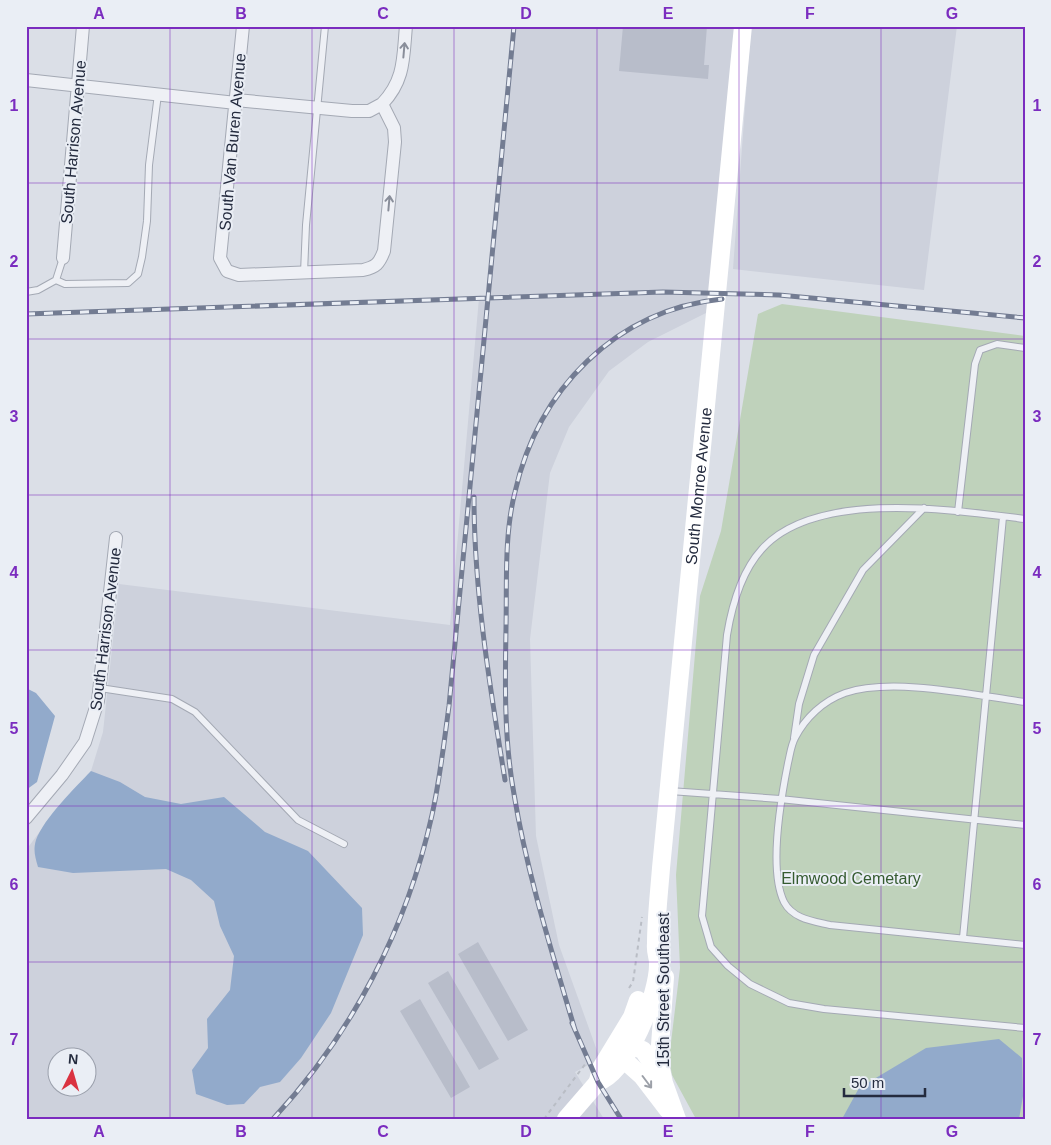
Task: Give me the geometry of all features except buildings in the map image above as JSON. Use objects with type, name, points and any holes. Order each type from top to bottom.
[{"type":"main road","name":"South Monroe Avenue","points":[[566,1119],[598,1082],[601,1068],[621,1049],[652,993],[658,964],[656,946],[668,790],[743,26]]},
{"type":"main road","name":"15th Street Southeast","points":[[661,868],[666,957],[659,1059],[664,1083],[676,1119]]},
{"type":"main road","name":"15th Street Southeast","points":[[621,1049],[644,1050],[664,1083]]},
{"type":"main road","points":[[621,1049],[676,1119]]},
{"type":"street","name":"South Harrison Avenue","points":[[63,258],[83,26]]},
{"type":"street","name":"South Van Buren Avenue","points":[[243,26],[220,258],[228,271],[239,275],[304,273]]},
{"type":"street","points":[[26,80],[236,102],[369,111],[382,104],[397,85],[400,77],[406,26]]},
{"type":"street","points":[[304,273],[363,270],[374,267],[380,262],[384,251],[395,142],[394,128],[382,104]]},
{"type":"street","name":"South Harrison Avenue","points":[[26,818],[62,775],[85,742],[98,702],[116,538]]},
{"type":"lane","points":[[304,273],[306,225],[325,26]]},
{"type":"lane","points":[[56,280],[65,284],[128,283],[138,274],[147,221],[149,165],[158,94]]},
{"type":"lane","points":[[26,292],[38,290],[56,280],[63,258]]},
{"type":"lane","points":[[958,512],[975,364],[980,350],[996,344],[1025,348]]},
{"type":"lane","points":[[924,508],[863,570],[814,655],[799,704],[794,739],[780,800],[777,859],[779,882],[785,903],[800,918],[830,925],[1025,945]]},
{"type":"lane","points":[[1025,519],[924,508],[841,512],[806,519],[784,532],[762,549],[742,580],[732,605],[727,636],[702,916],[711,947],[728,966],[750,984],[789,1003],[824,1009],[1025,1028]]},
{"type":"lane","points":[[962,938],[972,819],[1003,516]]},
{"type":"lane","points":[[794,739],[815,710],[843,694],[866,687],[891,685],[1025,702]]},
{"type":"lane","points":[[100,688],[172,699],[195,712],[298,820],[344,844]]},
{"type":"lane","points":[[668,790],[1025,825]]},
{"type":"path","points":[[628,990],[633,982],[643,910]]},
{"type":"path","points":[[544,1119],[592,1054]]},
{"type":"shaded area","points":[[514,26],[736,26],[712,283],[706,313],[648,342],[609,371],[569,427],[550,473],[530,639],[536,836],[559,945],[600,1059],[575,1072],[604,1119],[26,1119],[26,850],[60,805],[91,771],[103,732],[119,584],[450,625],[479,298],[488,297]]},
{"type":"shaded area","points":[[751,26],[957,26],[924,290],[733,269]]},
{"type":"green space","name":"Elmwood Cemetary","points":[[782,304],[1025,336],[1025,1119],[696,1119],[672,1075],[669,1059],[680,968],[676,875],[700,596],[721,531],[758,314]]},
{"type":"water","points":[[26,688],[36,693],[55,716],[37,782],[26,790]]},
{"type":"water","points":[[91,771],[120,782],[145,797],[181,804],[224,797],[265,832],[308,851],[362,908],[363,935],[331,1013],[301,1058],[280,1082],[260,1087],[244,1104],[227,1105],[196,1094],[192,1070],[208,1048],[207,1019],[230,990],[234,956],[220,926],[214,901],[191,880],[166,869],[73,873],[38,867],[35,847],[40,831],[60,804]]},
{"type":"water","points":[[999,1039],[1022,1058],[1023,1096],[1019,1119],[842,1119],[859,1088],[926,1048]]},
{"type":"railway","points":[[273,1119],[328,1052],[373,978],[408,898],[432,815],[440,774],[449,706],[514,26]]},
{"type":"railway","points":[[26,314],[663,292],[779,295],[1025,318]]},
{"type":"railway","points":[[575,1030],[533,883],[519,824],[508,753],[505,670],[507,560],[511,508],[526,455],[542,420],[562,389],[587,361],[616,338],[648,319],[683,306],[722,299]]},
{"type":"railway","points":[[474,497],[480,604],[505,780]]},
{"type":"railway","points":[[572,1023],[598,1082],[621,1119]]}]
